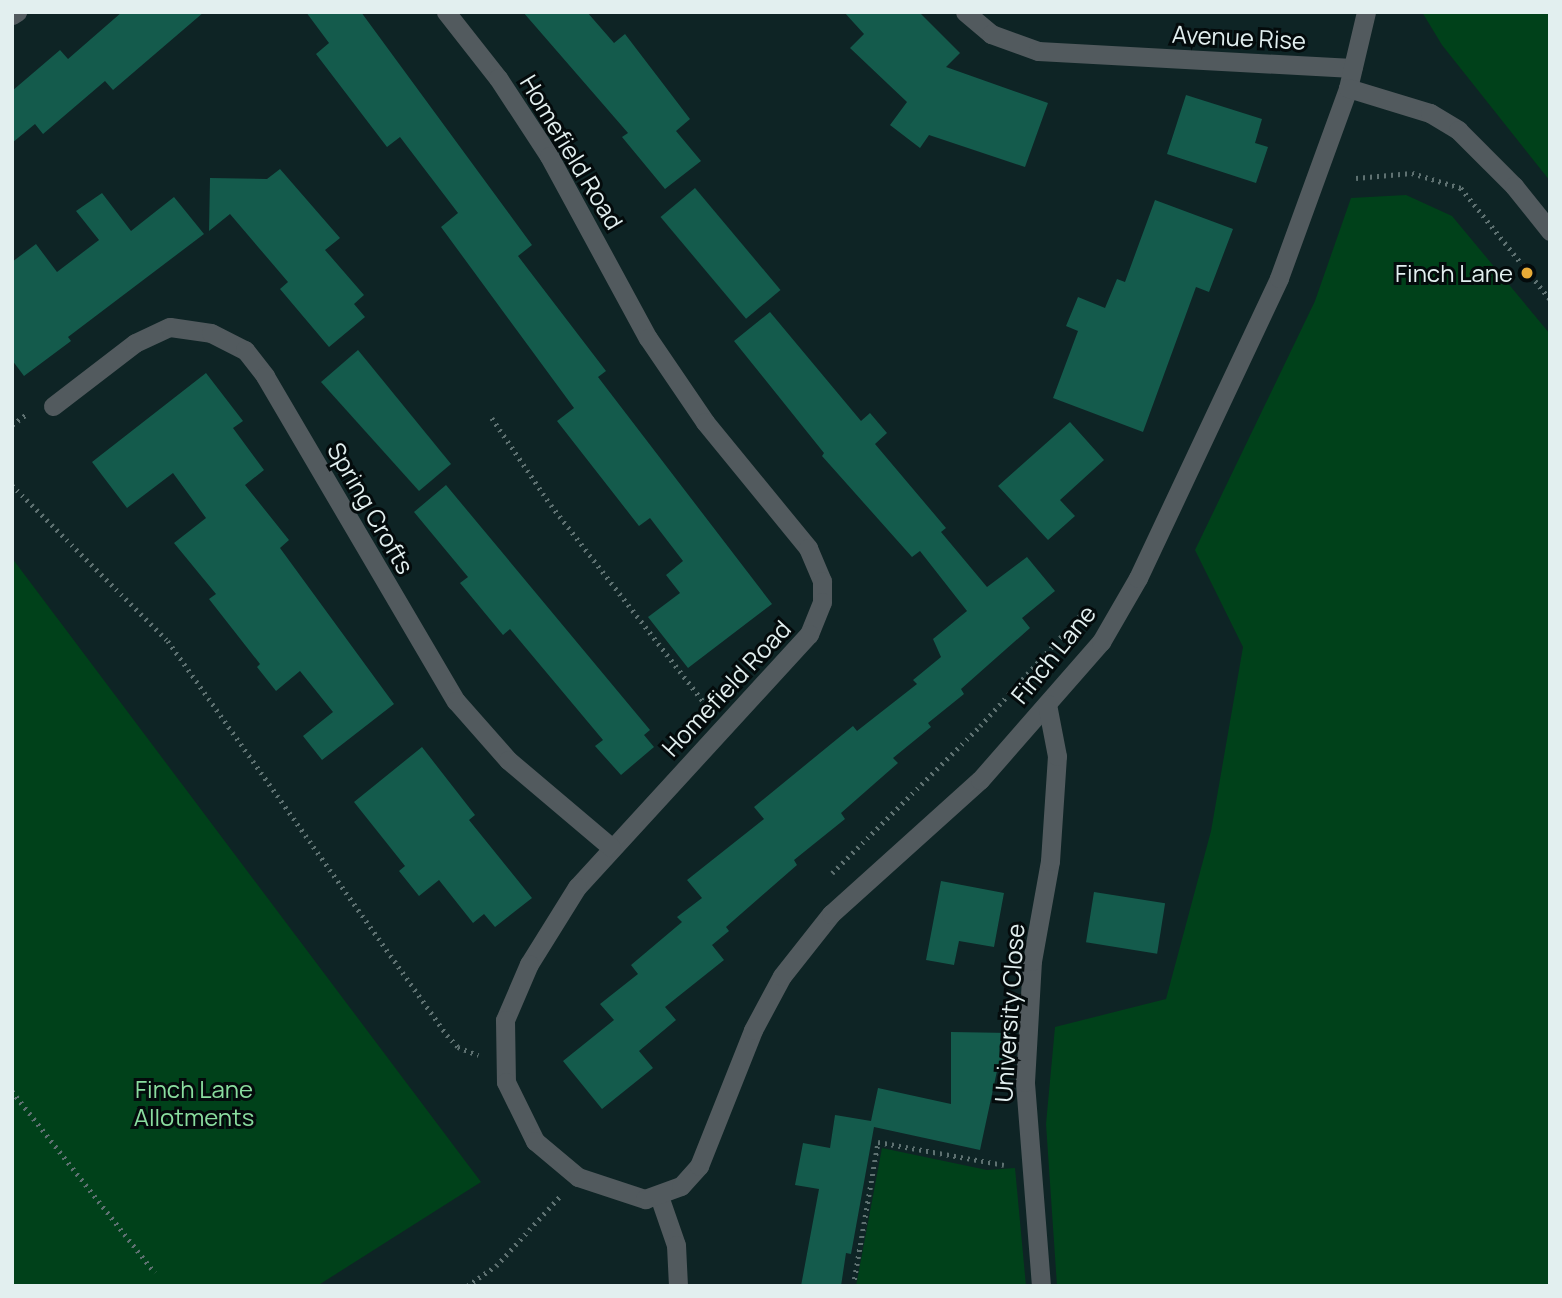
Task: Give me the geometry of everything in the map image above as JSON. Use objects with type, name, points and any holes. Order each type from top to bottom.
[{"type":"street","points":[[12,15],[17,12]]},
{"type":"street","name":"Homefield Road","points":[[446,12],[498,78],[549,156],[648,338],[705,422],[817,562],[822,602],[809,634],[611,847],[552,924],[516,989],[505,1020],[503,1060],[513,1103],[535,1141],[578,1177],[627,1196],[659,1196]]},
{"type":"street","name":"Avenue Rise","points":[[965,12],[991,34],[1038,51],[1353,68]]},
{"type":"street","name":"Finch Lane","points":[[659,1196],[681,1186],[699,1166],[759,1019],[782,976],[831,914],[980,780],[1101,642],[1138,578],[1279,278],[1348,89],[1366,12]]},
{"type":"street","points":[[1348,89],[1430,113],[1458,130],[1514,186],[1550,231]]},
{"type":"street","name":"Spring Crofts","points":[[53,406],[135,342],[170,327],[211,333],[245,350],[265,376],[456,701],[518,769],[611,847]]},
{"type":"street","name":"University Close","points":[[1041,1286],[1025,1082],[1032,961],[1050,861],[1057,756],[1046,704]]},
{"type":"street","points":[[659,1196],[676,1245],[678,1286]]},
{"type":"path","points":[[1356,178],[1412,173],[1461,188],[1550,299]]},
{"type":"path","points":[[492,418],[551,505],[723,728]]},
{"type":"path","points":[[12,485],[168,641],[447,1035],[472,1054],[503,1060]]},
{"type":"path","points":[[831,914],[820,892],[835,870],[981,726],[1087,608]]},
{"type":"path","points":[[12,1091],[155,1273]]},
{"type":"path","points":[[853,1286],[878,1142],[990,1165]]},
{"type":"path","points":[[467,1286],[496,1266],[578,1177]]},
{"type":"green space","points":[[1422,12],[1550,12],[1550,181],[1442,45]]},
{"type":"green space","points":[[1406,195],[1452,216],[1550,334],[1550,1286],[1057,1286],[1046,1124],[1055,1027],[1166,999],[1211,831],[1243,647],[1195,550],[1315,301],[1351,198]]},
{"type":"green space","name":"Finch Lane Allotments","points":[[12,558],[481,1182],[317,1286],[12,1286]]},
{"type":"green space","points":[[882,1148],[987,1170],[1015,1168],[1026,1286],[856,1286]]},
{"type":"building","points":[[122,12],[204,12],[113,90],[105,81],[43,134],[35,124],[12,143],[12,91],[60,50],[68,59]]},
{"type":"building","points":[[306,12],[361,12],[532,245],[518,256],[606,371],[598,377],[772,604],[688,668],[648,617],[680,593],[666,575],[683,561],[650,518],[639,526],[557,421],[574,408],[441,227],[458,213],[400,137],[387,147],[316,54],[329,43]]},
{"type":"building","points":[[523,12],[587,12],[614,43],[625,34],[690,119],[676,131],[701,161],[665,189],[622,137],[628,133]]},
{"type":"building","points":[[844,12],[919,12],[960,53],[946,67],[1048,103],[1025,167],[929,135],[920,148],[890,125],[907,102],[850,48],[864,34]]},
{"type":"building","points":[[1186,95],[1262,119],[1255,143],[1268,147],[1256,183],[1167,154]]},
{"type":"building","points":[[280,169],[340,238],[325,250],[364,295],[354,304],[365,317],[329,347],[280,289],[288,282],[230,214],[209,231],[210,178],[267,179]]},
{"type":"building","points":[[695,188],[780,290],[746,319],[661,217]]},
{"type":"building","points":[[102,193],[131,231],[174,197],[204,234],[68,337],[71,341],[24,376],[12,360],[12,262],[36,244],[57,272],[99,240],[76,211]]},
{"type":"building","points":[[1155,200],[1233,229],[1209,292],[1196,287],[1143,432],[1053,398],[1078,331],[1066,326],[1078,297],[1105,308],[1117,279],[1125,282]]},
{"type":"building","points":[[770,312],[861,421],[870,413],[887,433],[875,444],[946,528],[941,532],[987,587],[1027,557],[1055,591],[1022,618],[1030,628],[961,689],[964,694],[928,723],[931,727],[893,758],[898,763],[841,813],[845,819],[794,860],[797,865],[726,927],[729,931],[712,945],[724,960],[665,1007],[676,1020],[639,1051],[653,1068],[602,1109],[563,1061],[614,1020],[600,1004],[638,974],[631,965],[682,922],[677,917],[702,898],[687,880],[764,819],[754,807],[853,726],[857,731],[917,684],[913,680],[941,657],[933,639],[967,611],[920,551],[912,557],[822,456],[824,453],[734,341]]},
{"type":"building","points":[[358,350],[451,464],[419,491],[321,382]]},
{"type":"building","points":[[206,373],[243,421],[233,428],[264,470],[245,485],[289,540],[280,548],[394,704],[322,760],[303,736],[333,712],[300,671],[276,691],[257,667],[260,664],[209,599],[216,594],[174,543],[206,518],[173,473],[127,508],[92,462]]},
{"type":"building","points":[[1070,422],[1104,460],[1060,500],[1075,516],[1048,540],[998,486]]},
{"type":"building","points":[[446,485],[650,730],[644,735],[654,747],[621,775],[595,746],[603,740],[510,629],[503,635],[460,583],[468,577],[414,512]]},
{"type":"building","points":[[422,747],[475,815],[469,820],[532,898],[495,927],[484,914],[473,923],[439,880],[419,896],[399,871],[405,866],[354,802]]},
{"type":"building","points":[[941,881],[1004,893],[994,947],[959,941],[954,965],[926,960]]},
{"type":"building","points":[[1094,892],[1165,903],[1157,954],[1086,942]]},
{"type":"building","points":[[951,1032],[1010,1033],[1010,1071],[997,1071],[980,1150],[874,1127],[851,1254],[846,1253],[841,1286],[801,1286],[819,1189],[795,1185],[803,1143],[830,1148],[835,1115],[871,1121],[878,1088],[951,1104]]},
{"type":"place","name":"Finch Lane","points":[[1527,273]]}]
